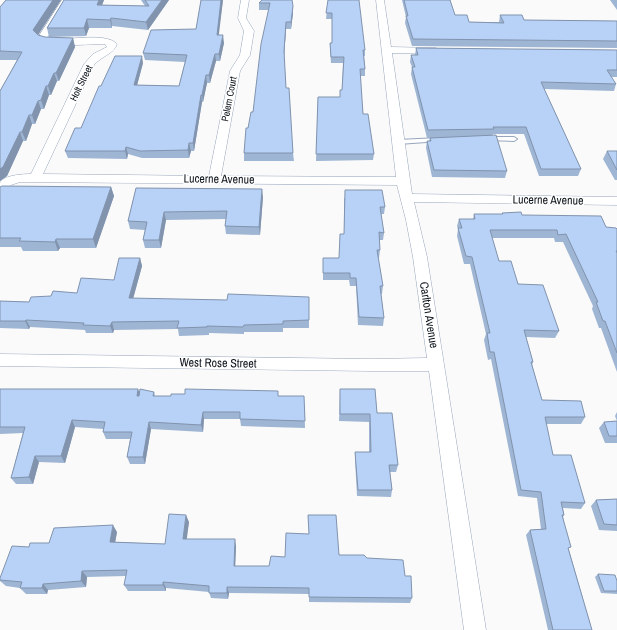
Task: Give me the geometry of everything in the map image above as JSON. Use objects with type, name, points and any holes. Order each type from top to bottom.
[{"type":"street","name":"Holt Street","points":[[35,178],[89,64],[101,52],[111,48],[112,44],[103,41],[43,40],[42,39],[66,0]]},
{"type":"street","name":"Pelem Court","points":[[214,179],[235,71],[243,60],[247,43],[248,30],[242,18],[245,0]]},
{"type":"street","name":"Carlton Avenue","points":[[380,0],[403,181],[406,198],[413,220],[420,257],[475,630]]},
{"type":"street","points":[[387,50],[442,51]]},
{"type":"street","name":"Lucerne Avenue","points":[[35,178],[403,181]]},
{"type":"street","points":[[0,192],[7,182],[14,179],[35,178]]},
{"type":"street","name":"Lucerne Avenue","points":[[406,198],[617,201]]},
{"type":"street","name":"West Rose Street","points":[[0,360],[371,365],[436,364]]},
{"type":"lane","points":[[478,140],[514,138]]},
{"type":"lane","points":[[398,142],[448,140]]},
{"type":"building","points":[[6,0],[53,0],[33,30],[38,35],[45,37],[73,38],[56,73],[54,73],[48,86],[46,86],[41,100],[38,101],[32,115],[29,115],[22,132],[20,132],[3,167],[0,169],[0,91],[22,52],[0,51],[0,7]]},
{"type":"building","points":[[64,0],[99,0],[97,5],[149,6],[145,0],[162,0],[146,22],[111,18],[110,20],[87,19],[84,28],[47,28]]},
{"type":"building","points":[[201,0],[221,0],[217,35],[223,35],[219,54],[215,54],[209,75],[206,75],[193,143],[189,143],[188,150],[140,151],[126,147],[125,151],[65,151],[75,128],[81,128],[99,86],[101,86],[115,56],[142,56],[134,85],[179,86],[187,55],[143,53],[151,30],[196,29]]},
{"type":"building","points":[[262,0],[292,0],[293,6],[291,22],[286,22],[284,51],[286,88],[289,88],[293,153],[244,153],[246,128],[248,128],[251,112],[253,112],[261,44],[270,3],[259,3]]},
{"type":"building","points":[[328,0],[359,0],[365,50],[363,50],[365,69],[360,69],[363,114],[368,114],[374,154],[316,154],[318,97],[340,97],[340,90],[342,90],[344,57],[331,57],[330,43],[332,43],[332,13],[326,13]]},
{"type":"building","points":[[404,0],[450,0],[455,15],[467,15],[469,22],[504,23],[500,15],[522,15],[524,20],[617,21],[617,41],[413,39],[406,16],[408,16]]},
{"type":"building","points":[[416,48],[617,50],[617,70],[607,70],[616,84],[541,82],[581,169],[541,169],[526,127],[428,130],[412,67],[415,67],[411,55],[418,55]]},
{"type":"building","points":[[496,135],[507,171],[434,170],[427,141],[431,141],[430,138]]},
{"type":"building","points":[[607,151],[617,151],[617,170]]},
{"type":"building","points":[[0,187],[111,187],[93,239],[56,239],[55,242],[19,241],[21,238],[0,238]]},
{"type":"building","points":[[136,188],[262,189],[259,227],[225,226],[227,211],[164,212],[159,240],[143,240],[147,222],[128,221]]},
{"type":"building","points":[[345,190],[382,190],[385,207],[380,207],[384,233],[379,232],[380,250],[377,250],[383,286],[380,286],[384,318],[359,317],[356,278],[350,278],[350,273],[323,273],[323,258],[339,258],[340,234],[344,234]]},
{"type":"building","points":[[521,212],[522,215],[601,216],[606,227],[617,229],[617,353],[596,302],[598,302],[566,234],[558,235],[557,230],[490,230],[499,261],[511,261],[518,284],[543,285],[559,331],[524,330],[542,400],[581,401],[585,417],[545,417],[553,455],[571,455],[585,503],[561,502],[564,515],[562,515],[571,547],[568,548],[592,630],[553,630],[530,530],[546,529],[541,492],[521,490],[494,352],[490,352],[487,333],[490,333],[472,257],[466,256],[458,228],[462,228],[459,219],[475,219],[474,214],[503,214],[502,213]]},
{"type":"building","points":[[119,258],[140,258],[129,298],[227,300],[228,294],[309,297],[309,320],[283,321],[283,324],[244,325],[243,327],[207,326],[177,328],[179,321],[112,322],[110,326],[26,320],[0,321],[0,301],[29,302],[31,297],[51,296],[53,291],[77,293],[81,278],[114,280]]},
{"type":"building","points":[[0,389],[138,389],[137,396],[139,396],[140,389],[154,392],[153,396],[185,394],[185,389],[278,391],[278,396],[304,396],[305,421],[240,419],[240,412],[203,412],[201,425],[149,422],[143,457],[127,457],[132,432],[103,432],[105,422],[72,420],[61,456],[35,456],[29,477],[11,478],[25,427],[0,427]]},
{"type":"building","points":[[340,389],[375,389],[377,413],[392,413],[398,465],[389,465],[392,490],[358,490],[355,452],[371,452],[370,414],[340,414]]},
{"type":"building","points":[[617,421],[617,436],[609,436],[604,422]]},
{"type":"building","points":[[617,499],[617,525],[604,524],[596,500]]},
{"type":"building","points":[[169,514],[186,515],[183,539],[235,539],[234,566],[269,566],[271,556],[285,557],[286,533],[309,534],[308,515],[336,515],[339,555],[364,555],[367,558],[403,560],[405,576],[411,576],[412,598],[309,597],[309,588],[227,587],[227,593],[209,593],[209,586],[163,582],[163,585],[124,585],[127,570],[82,571],[81,581],[43,584],[42,588],[20,588],[22,582],[0,580],[12,546],[29,547],[30,543],[49,543],[54,528],[113,525],[110,542],[165,544]]},
{"type":"building","points":[[598,574],[615,575],[617,581],[617,591],[604,591]]}]
